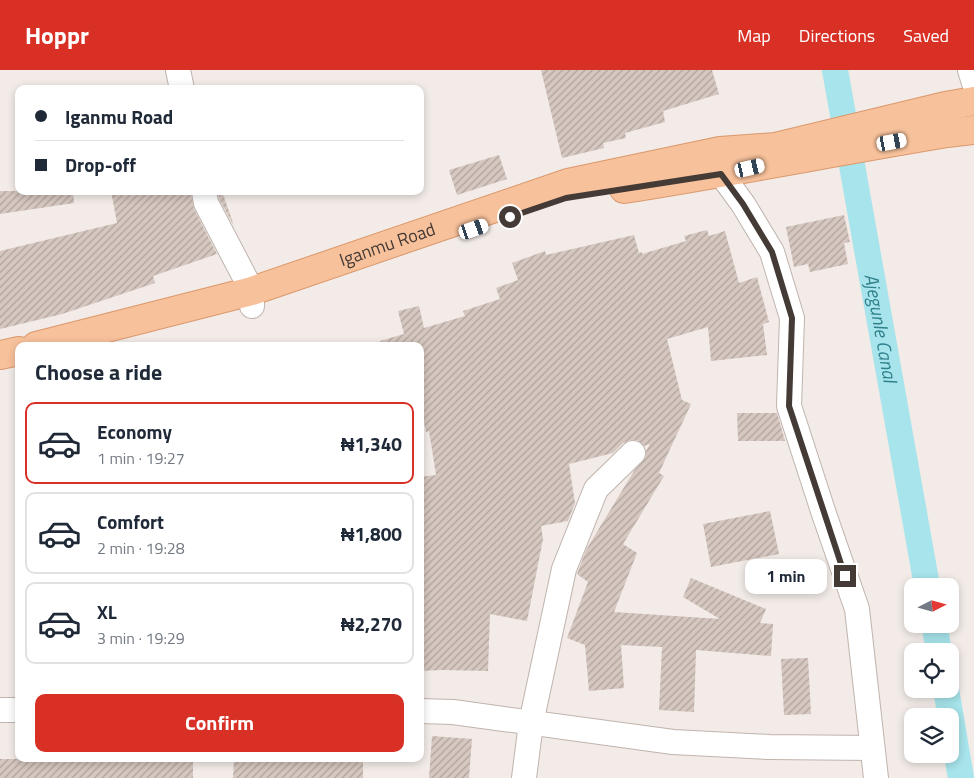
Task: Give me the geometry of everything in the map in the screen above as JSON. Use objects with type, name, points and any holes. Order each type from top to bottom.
[{"type":"main road","name":"Iganmu Road","points":[[112,342],[566,198],[721,174],[770,155],[945,106],[974,101]]},
{"type":"main road","name":"Iganmu Road","points":[[54,342],[252,298],[568,183],[720,151],[770,155],[974,130]]},
{"type":"main road","points":[[0,355],[15,351]]},
{"type":"main road","points":[[0,370],[15,367]]},
{"type":"street","points":[[178,70],[181,85]]},
{"type":"street","points":[[970,70],[974,83]]},
{"type":"street","points":[[721,174],[743,204],[772,252],[792,318],[789,406],[822,511],[857,609],[876,778]]},
{"type":"street","points":[[205,195],[206,204],[252,298]]},
{"type":"street","points":[[524,778],[531,723],[564,569],[596,489],[633,453]]},
{"type":"street","points":[[0,710],[15,710]]},
{"type":"street","points":[[424,711],[453,712],[673,742],[769,747],[872,748]]},
{"type":"building","points":[[541,70],[712,70],[719,94],[663,111],[665,122],[625,133],[626,138],[603,143],[604,148],[562,158]]},
{"type":"building","points":[[499,155],[507,179],[457,195],[449,170]]},
{"type":"building","points":[[0,191],[15,191],[15,195],[73,195],[74,203],[0,214]]},
{"type":"building","points":[[112,195],[192,195],[194,209],[217,254],[153,276],[155,283],[62,314],[0,329],[0,251],[117,223]]},
{"type":"building","points":[[218,195],[223,195],[234,226]]},
{"type":"building","points":[[844,215],[850,242],[844,243],[848,264],[810,272],[808,264],[794,267],[786,227]]},
{"type":"building","points":[[707,230],[709,236],[725,231],[739,283],[757,277],[769,322],[763,324],[767,355],[711,361],[708,327],[667,339],[682,400],[691,404],[659,473],[664,476],[623,544],[637,553],[614,612],[720,619],[683,597],[691,578],[766,609],[760,623],[773,624],[771,656],[696,650],[694,712],[659,710],[662,647],[621,645],[624,688],[589,691],[585,645],[567,638],[588,582],[577,574],[586,550],[634,471],[646,457],[646,451],[650,444],[644,446],[637,440],[630,440],[623,443],[613,453],[569,464],[575,503],[568,521],[541,526],[543,539],[527,621],[490,614],[488,671],[424,671],[424,476],[436,475],[429,431],[426,432],[424,423],[424,342],[380,341],[404,334],[398,311],[419,306],[424,328],[465,316],[463,311],[500,299],[496,288],[518,280],[512,263],[545,251],[546,255],[634,235],[639,253],[642,252],[642,254],[686,241],[684,236]]},
{"type":"building","points":[[737,413],[777,413],[785,441],[738,441]]},
{"type":"building","points":[[770,511],[779,554],[711,567],[703,524]]},
{"type":"building","points":[[808,658],[811,714],[784,715],[781,659]]},
{"type":"building","points":[[432,736],[472,739],[469,778],[429,778]]},
{"type":"building","points":[[0,759],[15,759],[15,762],[193,762],[193,778],[0,778]]},
{"type":"building","points":[[234,762],[363,762],[363,778],[233,778]]},
{"type":"waterway","name":"Ajegunle Canal","points":[[835,70],[926,578]]},
{"type":"waterway","name":"Ajegunle Canal","points":[[936,633],[938,643]]},
{"type":"waterway","name":"Ajegunle Canal","points":[[948,698],[961,778]]},
{"type":"route","points":[[510,217],[566,198],[721,174],[743,204],[772,252],[792,318],[789,406],[822,511],[845,576]]}]
